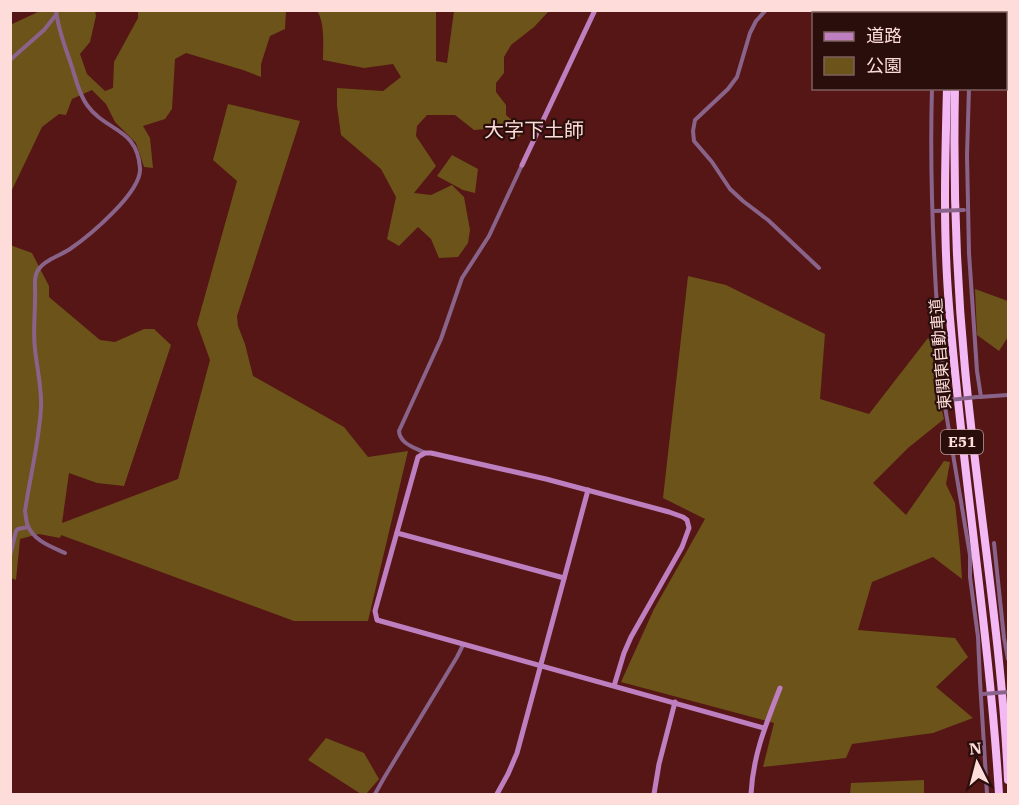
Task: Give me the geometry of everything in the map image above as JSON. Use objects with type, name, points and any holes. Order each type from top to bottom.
[{"type":"highway","name":"東関東自動車道","points":[[947,90],[945,200],[949,305],[962,439],[989,666],[999,795]]},
{"type":"highway","name":"東関東自動車道","points":[[955,90],[956,252],[973,438],[998,653],[1008,780]]},
{"type":"street","points":[[595,10],[489,236],[462,278],[441,339],[399,431],[399,437],[404,443],[425,453],[546,479],[687,520],[689,524],[682,547],[628,645],[614,686]]},
{"type":"street","points":[[766,10],[756,21],[750,33],[736,77],[728,89],[695,120],[694,141],[730,189],[819,268]]},
{"type":"street","points":[[10,60],[45,30],[56,12]]},
{"type":"street","points":[[56,12],[62,39],[84,99],[95,114],[129,138],[139,157],[140,172],[132,190],[113,212],[88,236],[42,266],[36,275],[34,336],[41,405],[25,511],[28,527],[39,540],[65,553]]},
{"type":"street","points":[[932,90],[936,293],[947,400],[970,555],[970,577],[978,637],[987,795]]},
{"type":"street","points":[[969,90],[966,209],[979,397]]},
{"type":"street","points":[[933,211],[966,209]]},
{"type":"street","points":[[947,400],[1008,395]]},
{"type":"street","points":[[425,453],[421,454],[417,460],[375,611],[377,620],[764,728]]},
{"type":"street","points":[[497,795],[517,753],[588,490]]},
{"type":"street","points":[[10,556],[16,531],[28,527]]},
{"type":"street","points":[[397,533],[564,578]]},
{"type":"street","points":[[994,543],[1008,659]]},
{"type":"street","points":[[375,795],[463,645]]},
{"type":"street","points":[[751,795],[754,763],[764,728],[780,688]]},
{"type":"street","points":[[982,695],[1008,692]]},
{"type":"street","points":[[654,795],[659,764],[675,702]]},
{"type":"green space","points":[[40,11],[95,11],[90,42],[80,54],[87,74],[105,91],[113,88],[114,62],[138,18],[138,11],[286,11],[285,29],[270,36],[261,64],[261,77],[186,53],[175,59],[172,109],[165,119],[143,126],[150,138],[153,168],[144,167],[136,143],[115,122],[106,104],[92,90],[72,99],[66,115],[59,114],[42,127],[11,192],[10,25]]},
{"type":"green space","points":[[317,11],[436,11],[436,61],[447,63],[454,11],[549,11],[534,27],[511,45],[504,57],[504,73],[496,83],[496,92],[506,105],[506,115],[524,131],[519,137],[499,128],[474,130],[455,115],[427,115],[417,126],[416,136],[436,166],[414,193],[431,195],[452,185],[464,197],[470,230],[468,243],[458,257],[439,258],[431,239],[418,227],[399,246],[387,239],[396,197],[381,169],[341,135],[337,88],[383,91],[401,77],[393,64],[364,68],[323,60],[322,28]]},
{"type":"green space","points":[[228,104],[300,121],[237,316],[253,376],[344,427],[368,457],[408,451],[368,621],[294,621],[61,535],[60,538],[39,534],[20,539],[16,580],[11,578],[10,245],[32,253],[49,286],[49,297],[100,340],[115,342],[144,329],[154,329],[171,345],[124,486],[97,483],[69,473],[62,523],[178,479],[210,360],[197,324],[237,181],[213,160]]},
{"type":"green space","points":[[452,155],[478,169],[475,193],[463,190],[437,176]]},
{"type":"green space","points":[[688,276],[726,285],[825,334],[820,399],[869,414],[928,338],[937,348],[938,394],[944,419],[908,448],[873,483],[906,515],[944,461],[950,462],[946,484],[955,503],[962,579],[933,557],[872,582],[858,630],[955,638],[968,657],[936,687],[973,718],[933,733],[852,744],[846,758],[763,767],[774,723],[621,682],[654,609],[705,519],[663,498]]},
{"type":"green space","points":[[975,289],[1008,301],[1008,337],[999,351],[977,335]]},
{"type":"green space","points":[[326,738],[364,753],[379,779],[366,794],[361,794],[308,760]]},
{"type":"green space","points":[[924,780],[924,794],[850,794],[851,783]]},
{"type":"district","name":"大字下土師","points":[[534,130]]}]
